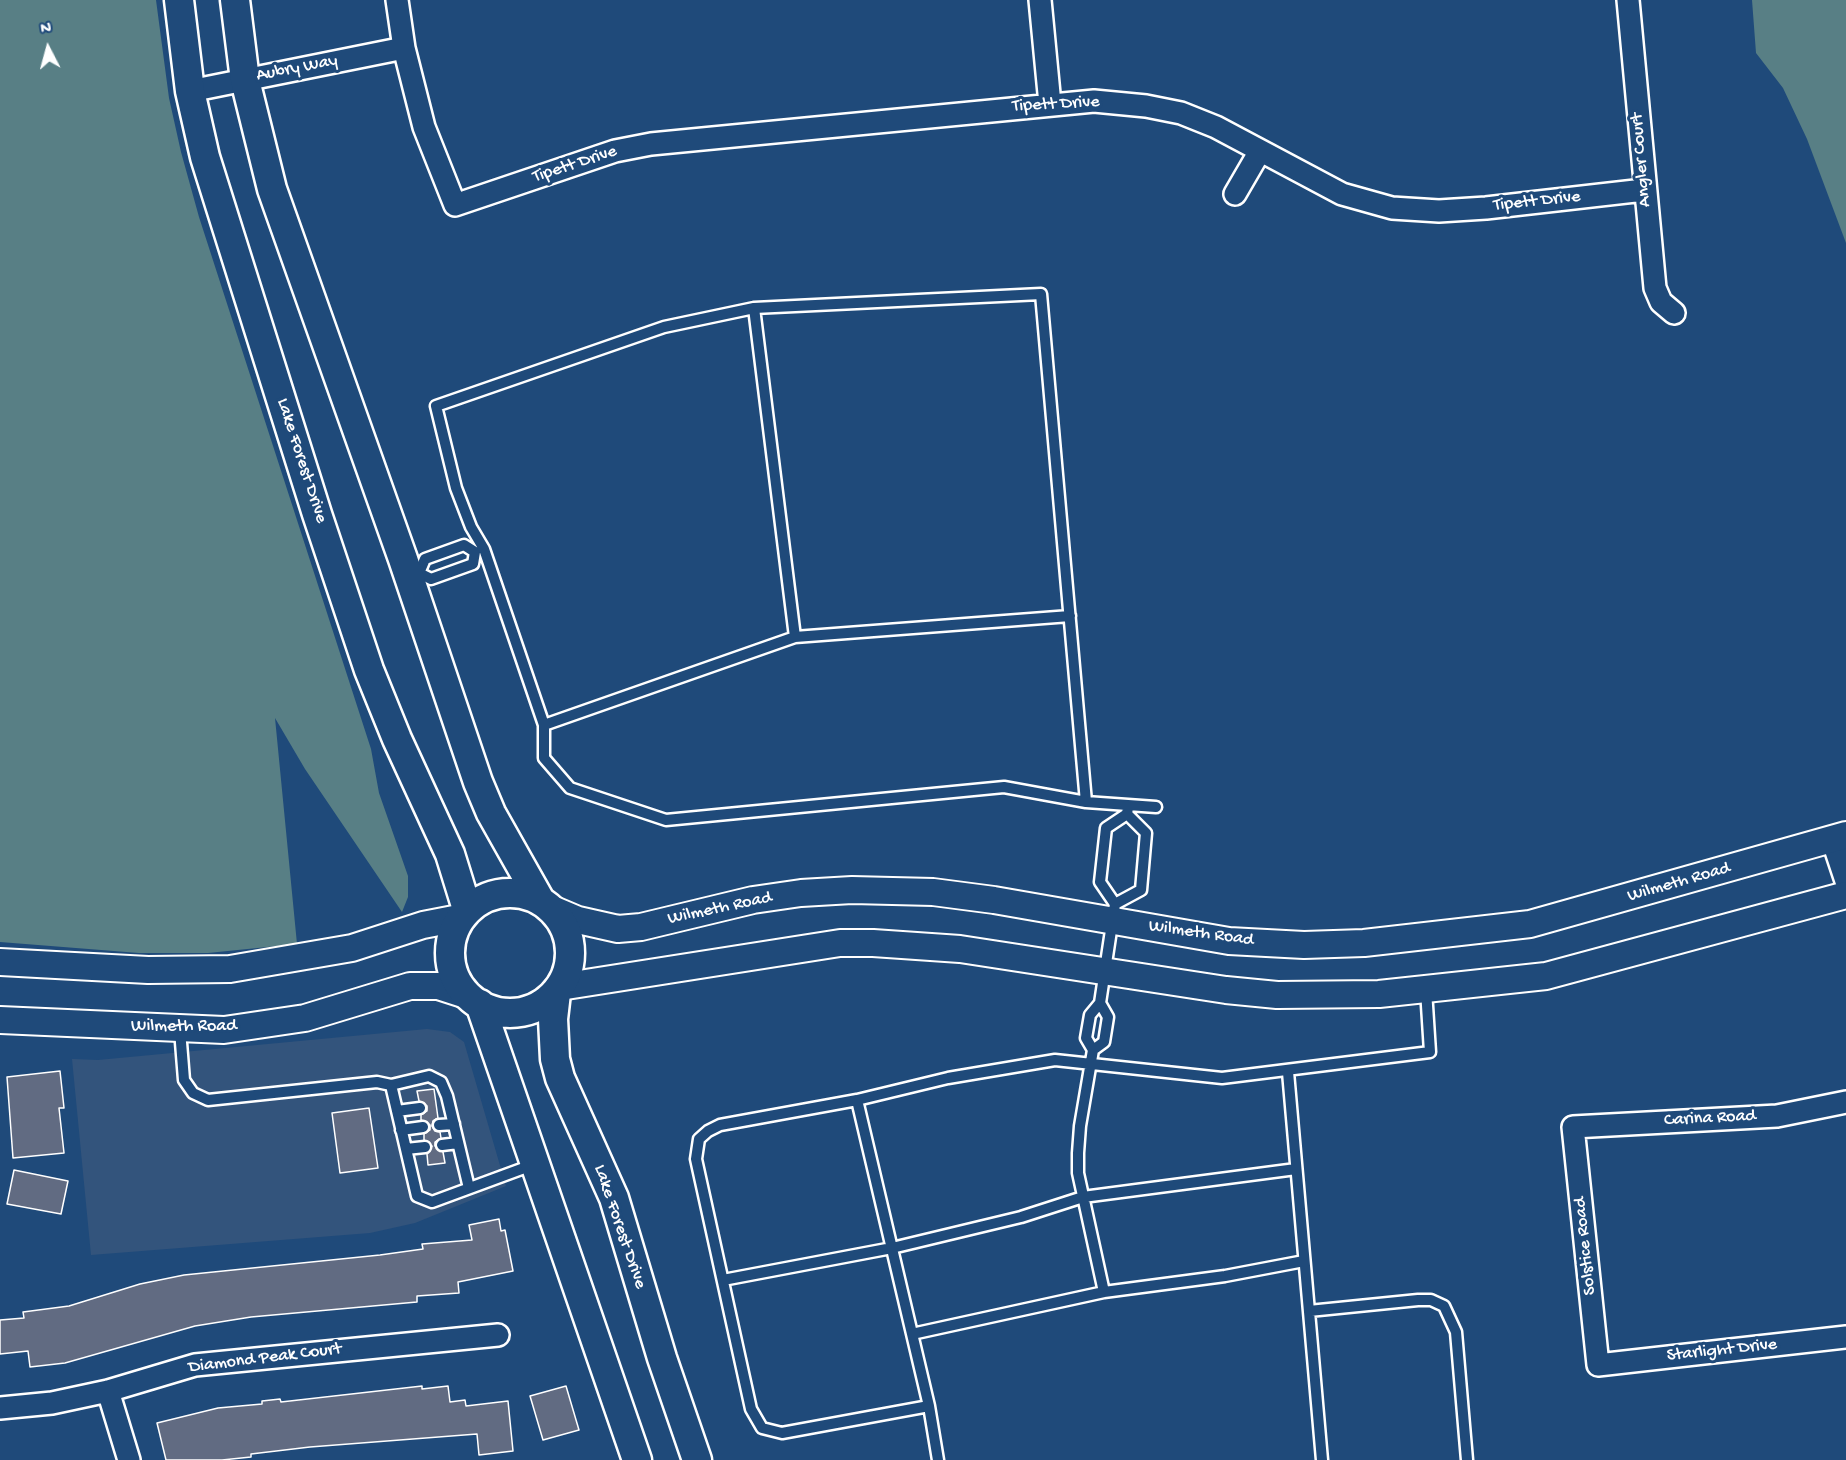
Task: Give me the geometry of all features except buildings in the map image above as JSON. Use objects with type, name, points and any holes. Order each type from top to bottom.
[{"type":"main road","name":"Lake Forest Drive","points":[[179,0],[190,91],[216,194],[369,670],[397,739],[450,854],[463,914]]},
{"type":"main road","points":[[235,0],[245,80],[272,189],[414,575],[478,782],[491,813],[546,905],[566,932],[570,944],[567,971],[558,990],[532,1008],[519,1012],[499,1011],[474,1000]]},
{"type":"main road","points":[[546,905],[515,893],[489,897],[463,914],[453,934],[451,961],[457,980],[474,1000],[536,1164],[637,1460]]},
{"type":"main road","name":"Lake Forest Drive","points":[[558,990],[553,1019],[555,1059],[560,1078],[614,1198],[697,1460]]},
{"type":"street","points":[[397,0],[404,48]]},
{"type":"street","points":[[1040,0],[1050,104]]},
{"type":"street","name":"Angler Court","points":[[1628,0],[1644,190],[1655,288],[1661,302],[1674,313]]},
{"type":"street","name":"Aubry Way","points":[[190,91],[404,48]]},
{"type":"street","name":"Tipett Drive","points":[[404,48],[424,127],[455,206],[615,151],[651,144],[1094,101],[1146,106],[1181,113],[1216,127],[1342,194],[1392,208],[1439,210],[1486,208],[1644,190]]},
{"type":"street","points":[[1235,194],[1260,151]]},
{"type":"street","points":[[1839,837],[1846,881]]},
{"type":"street","name":"Wilmeth Road","points":[[546,905],[578,920],[606,926],[641,927],[753,900],[852,890],[933,892],[1114,912],[1229,941],[1304,945],[1410,939],[1540,922],[1839,837]]},
{"type":"street","points":[[558,990],[840,943],[930,946],[1226,990],[1277,994],[1379,994],[1546,976],[1846,894]]},
{"type":"street","points":[[0,962],[148,970],[230,969],[352,948],[463,914]]},
{"type":"street","name":"Wilmeth Road","points":[[0,1020],[180,1030],[224,1030],[293,1020],[410,986],[438,986],[474,1000]]},
{"type":"street","name":"Carina Road","points":[[1573,1127],[1776,1116],[1846,1102]]},
{"type":"street","name":"Solstice Road","points":[[1573,1127],[1598,1365]]},
{"type":"street","name":"Diamond Peak Court","points":[[0,1408],[52,1403],[108,1391],[195,1365],[498,1335]]},
{"type":"street","name":"Starlight Drive","points":[[1598,1365],[1846,1337]]},
{"type":"street","points":[[108,1391],[129,1460]]},
{"type":"lane","points":[[1086,802],[1041,294],[754,308],[664,327],[436,406],[456,488],[544,725],[544,758],[570,788],[666,820],[1004,787],[1086,802],[1127,809],[1156,807]]},
{"type":"lane","points":[[754,308],[795,637]]},
{"type":"lane","points":[[464,545],[479,550],[473,564],[431,579],[414,575],[425,559],[464,545]]},
{"type":"lane","points":[[544,725],[795,637],[1070,616]]},
{"type":"lane","points":[[1114,912],[1141,890],[1146,833],[1127,809]]},
{"type":"lane","points":[[1104,1292],[1078,1173],[1078,1153],[1080,1126],[1093,1050],[1086,1038],[1090,1015],[1100,1003],[1114,912],[1100,882],[1106,828],[1127,809]]},
{"type":"lane","points":[[929,1406],[782,1433],[762,1428],[751,1409],[696,1159],[695,1150],[699,1139],[720,1125],[1055,1060],[1222,1078],[1287,1072],[1430,1052],[1426,990]]},
{"type":"lane","points":[[1093,1050],[1104,1041],[1108,1017],[1100,1003]]},
{"type":"lane","points":[[180,1030],[184,1080],[193,1093],[208,1100],[377,1082],[391,1085],[429,1076],[441,1082],[449,1105],[469,1188]]},
{"type":"lane","points":[[1287,1072],[1322,1460]]},
{"type":"lane","points":[[391,1085],[417,1196],[432,1202],[536,1164]]},
{"type":"lane","points":[[857,1100],[929,1406],[938,1460]]},
{"type":"lane","points":[[436,1106],[449,1105]]},
{"type":"lane","points":[[397,1111],[420,1108]]},
{"type":"lane","points":[[439,1125],[454,1124]]},
{"type":"lane","points":[[401,1130],[423,1127]]},
{"type":"lane","points":[[442,1145],[458,1143]]},
{"type":"lane","points":[[406,1149],[426,1147]]},
{"type":"lane","points":[[723,1280],[892,1248],[1021,1217],[1083,1197],[1296,1169]]},
{"type":"lane","points":[[912,1334],[1104,1292],[1225,1276],[1304,1261]]},
{"type":"lane","points":[[1309,1311],[1418,1300],[1431,1300],[1444,1306],[1456,1332],[1467,1460]]},
{"type":"shaded area","points":[[427,1029],[450,1032],[464,1042],[506,1186],[415,1223],[370,1233],[91,1255],[72,1059],[98,1060]]},
{"type":"green space","points":[[0,0],[156,0],[169,98],[181,152],[199,217],[371,749],[379,793],[408,876],[408,897],[402,912],[305,769],[275,718],[297,944],[208,953],[139,953],[0,942]]},
{"type":"green space","points":[[1752,0],[1846,0],[1846,243],[1807,139],[1783,88],[1756,53]]}]
